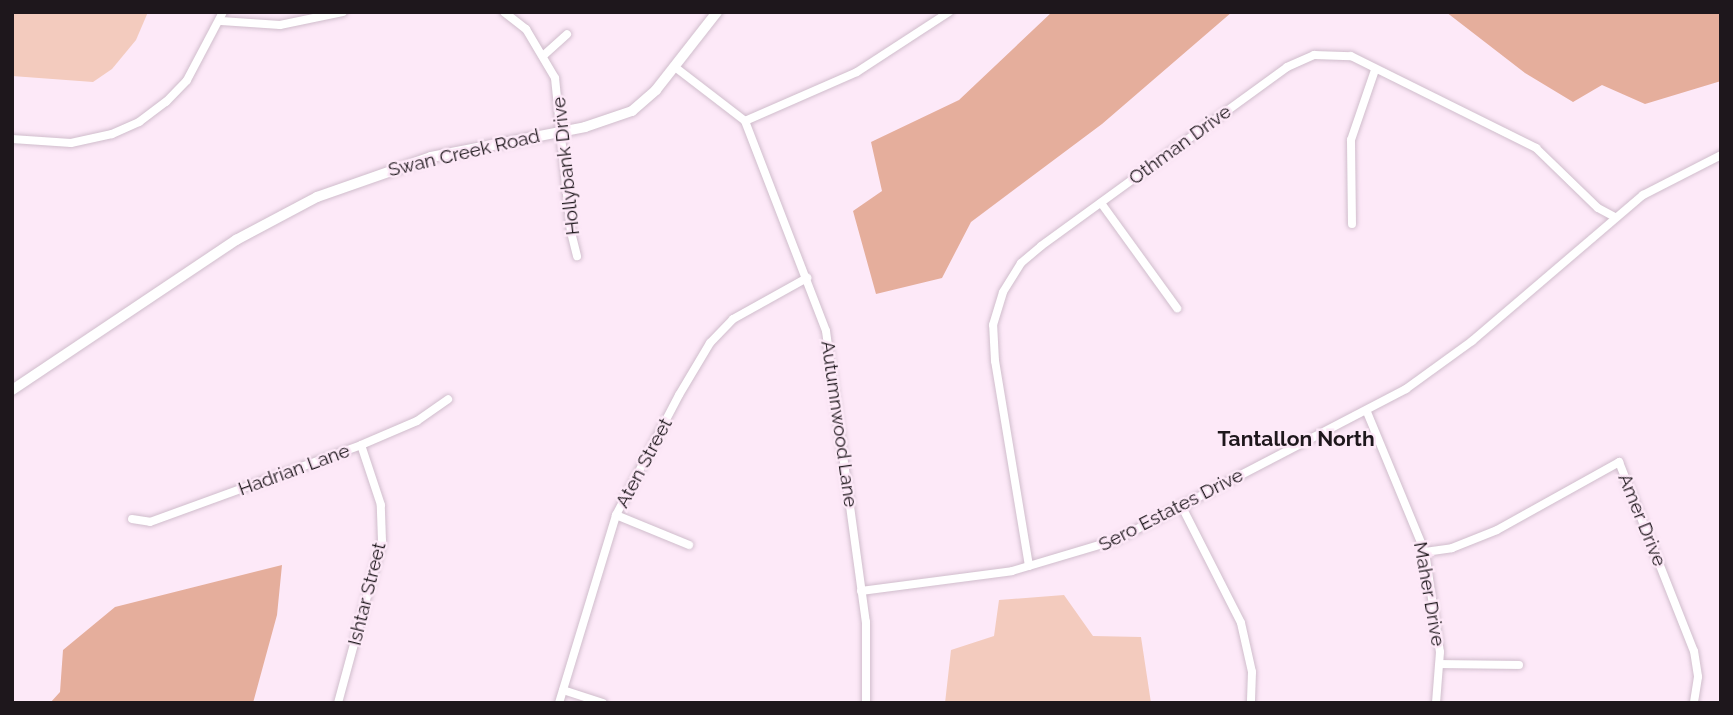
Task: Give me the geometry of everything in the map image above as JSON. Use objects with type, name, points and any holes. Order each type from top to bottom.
[{"type":"street","points":[[12,139],[71,143],[112,134],[139,122],[166,102],[187,80],[222,17],[280,25],[343,12]]},
{"type":"street","name":"Swan Creek Road","points":[[12,390],[236,240],[317,197],[431,157],[564,130],[632,111],[676,67],[717,12]]},
{"type":"street","points":[[676,67],[745,121],[856,72],[949,12]]},
{"type":"street","name":"Hollybank Drive","points":[[510,14],[544,55],[557,85],[564,130],[570,232],[577,256]]},
{"type":"street","points":[[544,55],[567,34]]},
{"type":"street","name":"Othman Drive","points":[[1030,566],[997,377],[994,317],[1003,292],[1021,263],[1298,61],[1336,53],[1536,148],[1561,167],[1598,208],[1615,216]]},
{"type":"street","points":[[1352,224],[1352,140],[1375,70]]},
{"type":"street","name":"Autumnwood Lane","points":[[745,121],[807,278],[828,340],[868,642],[866,703]]},
{"type":"street","name":"Sero Estates Drive","points":[[861,591],[1030,566],[1100,547],[1367,412],[1439,367],[1615,216],[1665,181],[1721,155]]},
{"type":"street","points":[[1101,203],[1177,309]]},
{"type":"street","name":"Aten Street","points":[[559,703],[616,515],[713,340],[733,319],[807,278]]},
{"type":"street","name":"Hadrian Lane","points":[[132,520],[149,522],[361,445],[424,418],[448,399]]},
{"type":"street","name":"Maher Drive","points":[[1367,412],[1425,552],[1440,664],[1436,703]]},
{"type":"street","name":"Ishtar Street","points":[[338,703],[382,541],[378,491],[361,445]]},
{"type":"street","name":"Amer Drive","points":[[1425,552],[1452,548],[1487,534],[1619,462],[1694,651],[1698,677],[1694,703]]},
{"type":"street","points":[[1181,505],[1241,623],[1252,672],[1251,703]]},
{"type":"street","points":[[616,515],[690,545]]},
{"type":"street","points":[[1440,664],[1519,665]]},
{"type":"street","points":[[563,690],[603,703]]},
{"type":"shaded area","points":[[12,12],[148,12],[136,40],[112,69],[93,82],[12,76]]},
{"type":"shaded area","points":[[1052,12],[1232,12],[1102,124],[971,222],[942,278],[876,294],[853,211],[882,191],[871,142],[959,100]]},
{"type":"shaded area","points":[[1446,12],[1721,12],[1721,81],[1645,104],[1602,85],[1573,102],[1525,73]]},
{"type":"shaded area","points":[[282,565],[277,615],[253,703],[50,703],[60,692],[63,650],[115,607]]},
{"type":"shaded area","points":[[1064,595],[1093,636],[1141,637],[1151,703],[945,703],[951,650],[994,636],[999,600]]},
{"type":"district","name":"Tantallon North","points":[[1296,439]]}]
